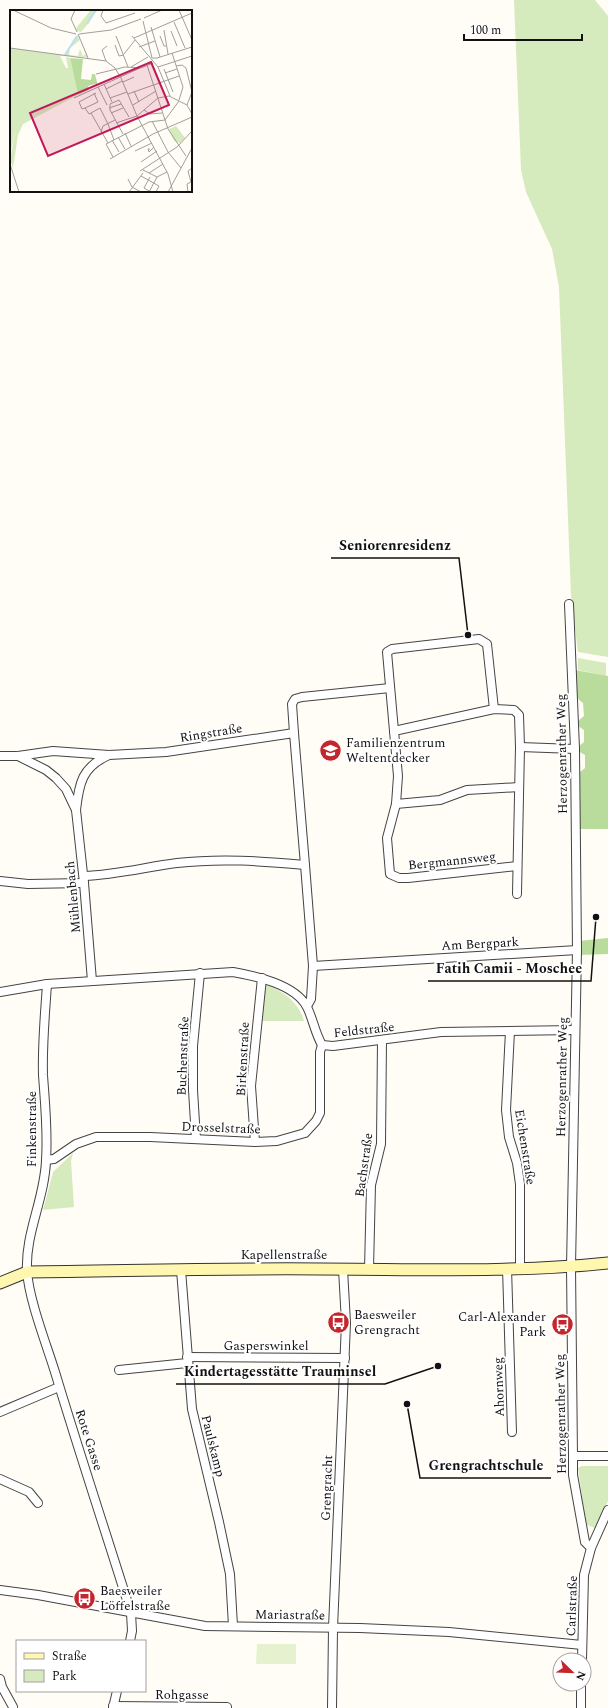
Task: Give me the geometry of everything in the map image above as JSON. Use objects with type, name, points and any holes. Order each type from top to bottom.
[{"type":"street","name":"Herzogenrather Weg","points":[[569,604],[575,749],[577,950],[571,1267],[573,1475],[585,1542],[591,1548]]},
{"type":"street","name":"Bergmannsweg","points":[[494,709],[487,644],[480,639],[392,648],[388,652],[398,776],[396,804],[387,838],[390,874],[399,878],[408,878],[517,866]]},
{"type":"street","points":[[307,1006],[311,999],[313,966],[292,704],[296,699],[302,697],[390,688]]},
{"type":"street","points":[[394,731],[494,709],[514,710],[519,715],[520,748],[517,894]]},
{"type":"street","name":"Ringstraße","points":[[0,756],[18,756],[53,751],[109,755],[166,752],[294,733]]},
{"type":"street","points":[[520,748],[575,749]]},
{"type":"street","name":"Mühlenbach","points":[[92,981],[84,880],[76,810],[78,794],[83,777],[90,765],[109,755]]},
{"type":"street","name":"Mühlenbach","points":[[18,756],[46,770],[56,778],[66,789],[76,810]]},
{"type":"street","points":[[396,804],[440,800],[467,790],[519,787]]},
{"type":"street","points":[[0,881],[28,884],[84,880],[176,863],[221,860],[305,865]]},
{"type":"street","name":"Am Bergpark","points":[[313,966],[577,950]]},
{"type":"street","name":"Feldstraße","points":[[0,992],[47,984],[233,972],[262,978],[293,992],[307,1006],[322,1045],[333,1046],[441,1032],[575,1030]]},
{"type":"street","name":"Buchenstraße","points":[[196,1139],[193,1090],[194,1046],[200,973]]},
{"type":"street","name":"Birkenstraße","points":[[255,1142],[251,1086],[262,978]]},
{"type":"street","name":"Finkenstraße","points":[[27,1272],[31,1230],[44,1180],[46,1160],[46,1109],[43,1076],[43,1039],[47,984]]},
{"type":"street","name":"Eichenstraße","points":[[510,1030],[506,1110],[509,1137],[517,1163],[520,1184],[520,1268]]},
{"type":"street","name":"Bachstraße","points":[[369,1269],[371,1185],[381,1144],[382,1040]]},
{"type":"street","name":"Drosselstraße","points":[[46,1160],[54,1159],[76,1144],[96,1137],[120,1136],[255,1142],[278,1141],[305,1133],[316,1121],[320,1113],[320,1052],[322,1045]]},
{"type":"street","name":"Kapellenstraße","points":[[0,1283],[27,1272],[343,1269],[443,1270],[571,1267],[608,1263]]},
{"type":"street","name":"Ahornweg","points":[[507,1268],[512,1432]]},
{"type":"street","name":"Grengracht","points":[[332,1708],[333,1628],[346,1323],[343,1269]]},
{"type":"street","name":"Paulskamp","points":[[181,1270],[192,1409],[220,1522],[230,1574],[233,1626]]},
{"type":"street","name":"Rote Gasse","points":[[27,1272],[30,1292],[131,1613],[132,1631],[130,1640]]},
{"type":"street","name":"Gasperswinkel","points":[[118,1370],[187,1360],[344,1358]]},
{"type":"street","points":[[0,1412],[59,1387]]},
{"type":"street","points":[[573,1456],[608,1456]]},
{"type":"street","points":[[0,1479],[29,1492],[38,1503]]},
{"type":"street","name":"Carlstraße","points":[[582,1652],[582,1591],[584,1574],[591,1548],[608,1510]]},
{"type":"street","name":"Mariastraße","points":[[0,1590],[53,1598],[206,1626],[360,1628],[449,1632],[582,1645]]},
{"type":"street","points":[[0,1678],[2,1687],[13,1706]]},
{"type":"street","points":[[113,1707],[117,1692]]},
{"type":"street","points":[[581,1708],[582,1692]]},
{"type":"street","name":"Rohgasse","points":[[113,1707],[227,1707]]},
{"type":"green space","points":[[514,0],[595,0],[608,16],[608,657],[578,652],[571,596],[559,287],[552,249],[526,192],[521,170]]},
{"type":"green space","points":[[578,658],[606,663],[606,676],[578,670]]},
{"type":"green space","points":[[575,670],[608,676],[608,829],[579,829],[579,773],[585,768],[585,755],[578,751],[578,747],[584,742],[584,730],[578,726],[578,721],[584,716],[583,703],[579,700],[576,693]]},
{"type":"green space","points":[[608,938],[608,954],[579,955],[579,941]]},
{"type":"green space","points":[[265,985],[278,990],[289,998],[302,1014],[304,1021],[260,1021]]},
{"type":"green space","points":[[73,1153],[71,1161],[74,1207],[43,1210],[53,1172]]},
{"type":"green space","points":[[582,1466],[608,1466],[608,1501],[595,1528],[587,1525],[585,1519],[578,1468]]},
{"type":"green space","points":[[257,1644],[296,1644],[296,1664],[256,1664]]},
{"type":"place","name":"Seniorenresidenz","points":[[468,635]]},
{"type":"place","name":"Familienzentrum Weltentdecker","points":[[330,750]]},
{"type":"place","name":"Fatih Camii - Moschee","points":[[596,917]]},
{"type":"place","name":"Baesweiler Grengracht","points":[[338,1322]]},
{"type":"place","name":"Carl-Alexander Park","points":[[562,1324]]},
{"type":"place","name":"Kindertagesstätte Trauminsel","points":[[438,1366]]},
{"type":"place","name":"Grengrachtschule","points":[[407,1404]]},
{"type":"place","name":"Baesweiler Löffelstraße","points":[[85,1598]]}]
